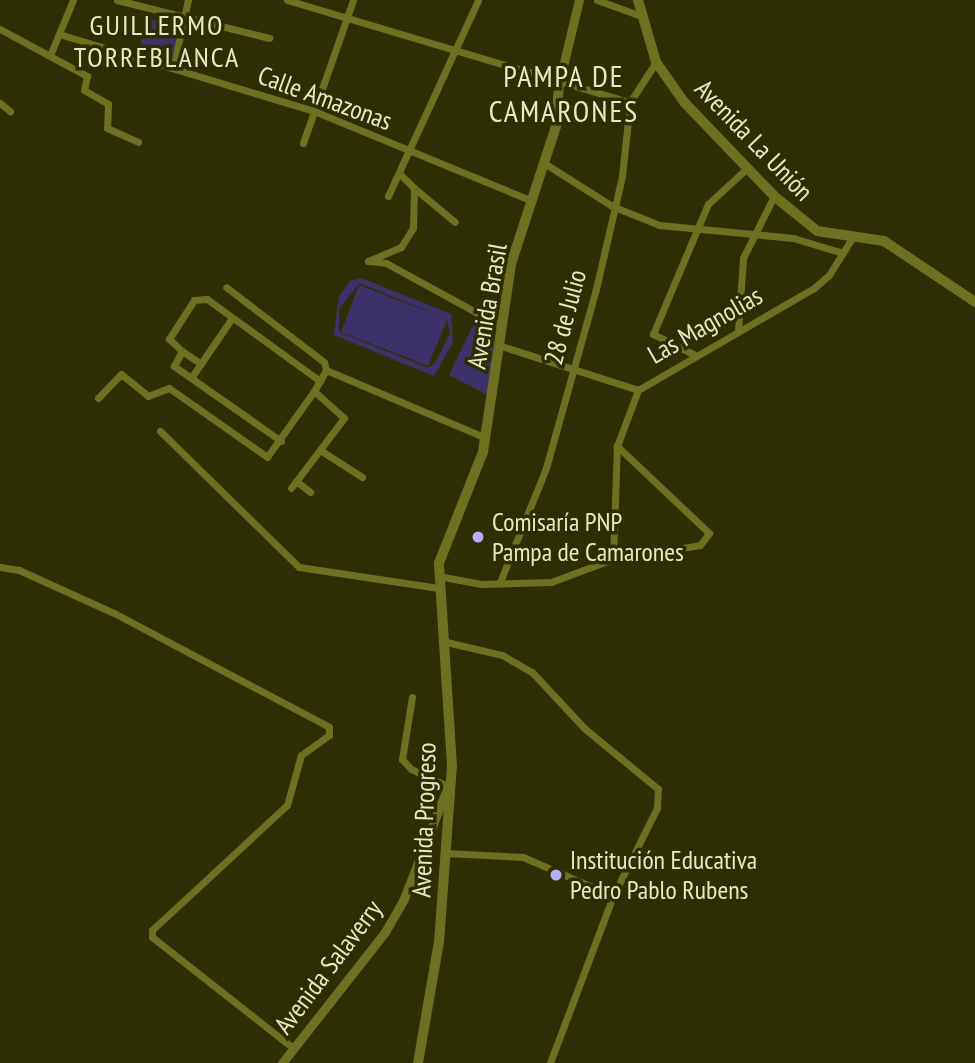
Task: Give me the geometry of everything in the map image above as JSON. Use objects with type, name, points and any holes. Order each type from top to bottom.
[{"type":"main road","name":"Avenida La Unión","points":[[638,0],[656,62],[684,102],[774,196],[817,232],[835,238],[854,235],[884,241],[975,302]]},
{"type":"main road","name":"Avenida Brasil","points":[[438,582],[486,438],[511,264],[556,126],[559,83]]},
{"type":"main road","name":"Avenida Progreso","points":[[418,1063],[439,942],[446,853],[448,781],[438,582]]},
{"type":"street","points":[[51,53],[73,0]]},
{"type":"street","points":[[117,0],[269,38]]},
{"type":"street","points":[[173,68],[188,0]]},
{"type":"street","points":[[288,0],[630,102]]},
{"type":"street","points":[[303,143],[353,0]]},
{"type":"street","points":[[388,196],[411,153],[478,0]]},
{"type":"street","name":"Avenida Brasil","points":[[559,83],[579,0]]},
{"type":"street","points":[[597,0],[641,16]]},
{"type":"street","points":[[0,29],[51,53],[87,76],[85,90],[108,104],[107,128],[138,142]]},
{"type":"street","name":"Calle Amazonas","points":[[59,34],[314,111],[532,201]]},
{"type":"street","name":"28 de Julio","points":[[500,582],[546,468],[573,373],[612,206],[630,102],[656,62]]},
{"type":"street","points":[[0,103],[10,111]]},
{"type":"street","points":[[544,163],[612,206],[659,225],[752,237],[793,238],[843,253]]},
{"type":"street","points":[[693,354],[653,334],[695,228],[708,204],[746,169]]},
{"type":"street","points":[[400,174],[455,222]]},
{"type":"street","points":[[414,188],[407,242],[368,261],[386,263],[501,326]]},
{"type":"street","points":[[738,331],[743,258],[774,196]]},
{"type":"street","name":"Las Magnolias","points":[[613,559],[617,446],[638,390],[693,354],[814,288],[854,235]]},
{"type":"street","points":[[384,254],[386,263]]},
{"type":"street","points":[[226,287],[318,354],[326,370],[486,438]]},
{"type":"street","points":[[201,363],[169,339],[194,300],[207,299],[320,382]]},
{"type":"street","points":[[191,378],[232,318]]},
{"type":"street","points":[[498,345],[573,373],[638,390]]},
{"type":"street","points":[[182,351],[174,366],[281,441]]},
{"type":"street","points":[[98,398],[121,374],[148,397],[169,388],[262,457],[281,441],[326,370]]},
{"type":"street","points":[[290,488],[344,418],[314,391]]},
{"type":"street","points":[[160,431],[299,567],[438,582],[551,582],[613,559],[700,545],[709,533],[617,446]]},
{"type":"street","points":[[320,450],[362,478]]},
{"type":"street","points":[[296,481],[310,492]]},
{"type":"street","points":[[0,567],[19,570],[114,613],[329,727],[329,735],[301,755],[287,805],[152,930],[152,937],[293,1048]]},
{"type":"street","points":[[442,641],[502,655],[532,672],[584,728],[658,789],[657,808],[613,896],[550,1063]]},
{"type":"street","points":[[412,696],[402,759],[411,769],[448,781]]},
{"type":"street","name":"Avenida Salaverry","points":[[282,1063],[385,932],[403,901],[448,781]]},
{"type":"street","points":[[446,853],[523,857],[613,896]]},
{"type":"shaded area","points":[[146,18],[179,25],[172,59],[139,52]]},
{"type":"shaded area","points":[[361,278],[451,314],[453,343],[434,376],[334,335],[339,296],[350,281]],"holes":[[[360,283],[447,319],[359,285],[341,332],[428,366],[447,320],[450,333],[435,363],[428,368],[339,332],[339,309]]]},
{"type":"shaded area","points":[[476,319],[495,333],[488,395],[449,375]]},
{"type":"place","name":"Comisaría PNP Pampa de Camarones","points":[[478,537]]},
{"type":"place","name":"Institución Educativa Pedro Pablo Rubens","points":[[556,875]]},
{"type":"district","name":"GUILLERMO TORREBLANCA","points":[[157,41]]},
{"type":"district","name":"PAMPA DE CAMARONES","points":[[564,93]]}]
